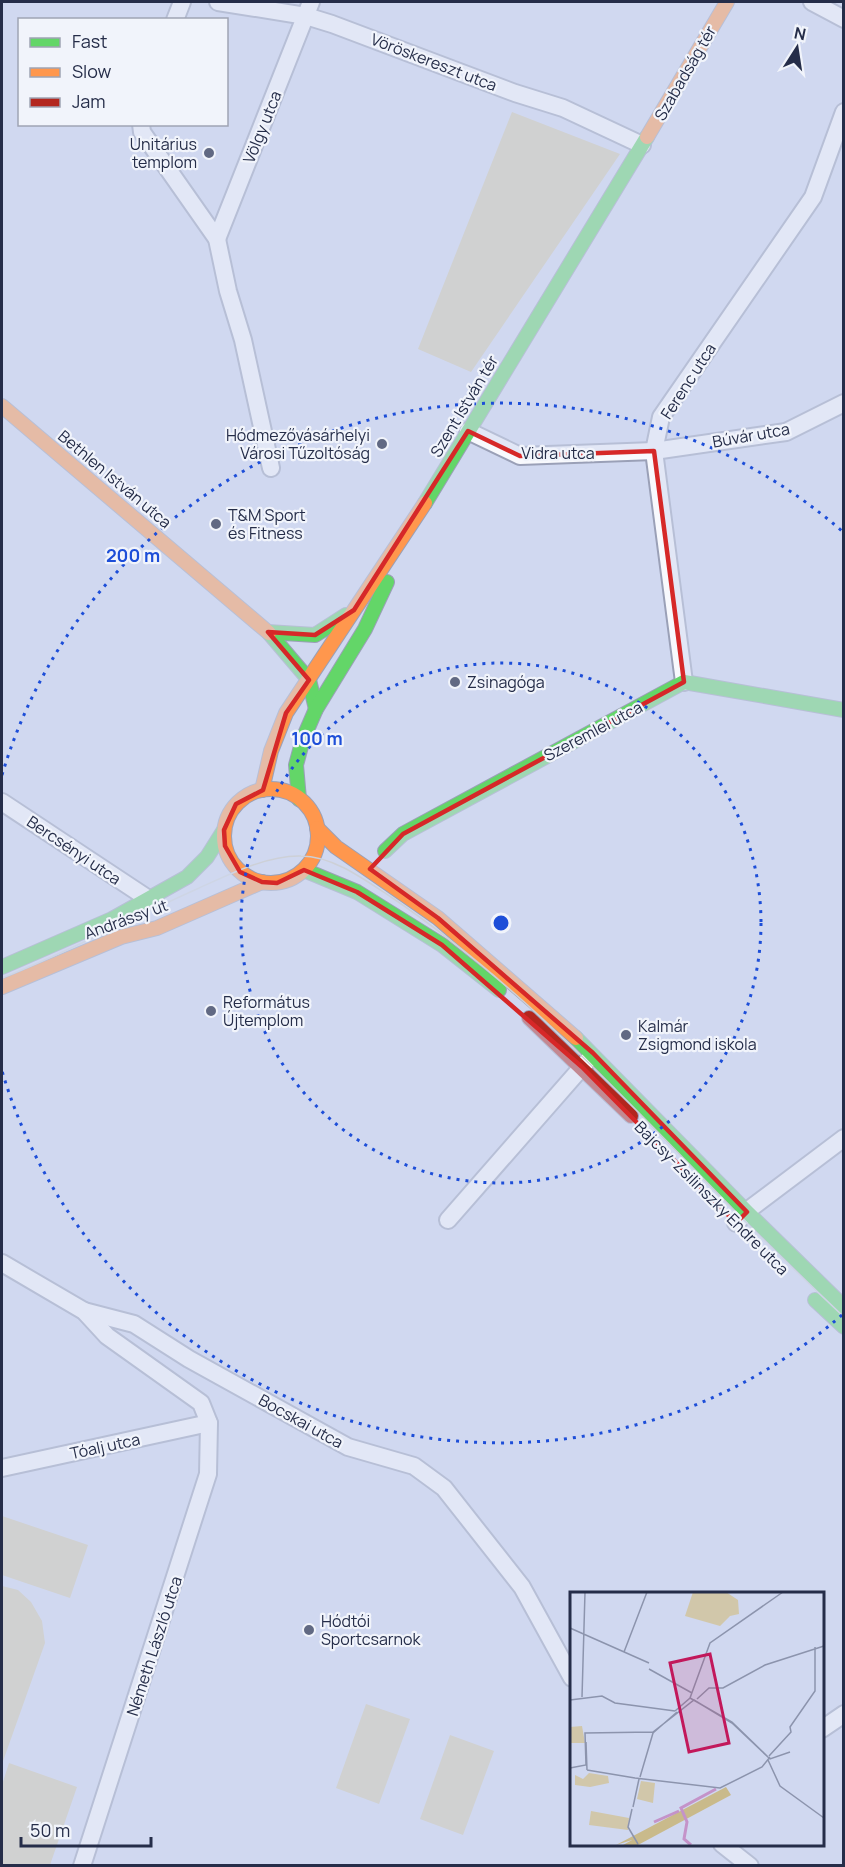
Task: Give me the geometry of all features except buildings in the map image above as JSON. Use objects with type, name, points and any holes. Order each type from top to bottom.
[{"type":"street","points":[[176,18],[182,2]]},
{"type":"street","name":"Vöröskereszt utca","points":[[218,2],[308,9],[563,108],[642,145]]},
{"type":"street","name":"Szabadság tér","points":[[642,145],[727,2]]},
{"type":"street","points":[[812,2],[843,19]]},
{"type":"street","name":"Völgy utca","points":[[217,239],[308,9]]},
{"type":"street","name":"Ferenc utca","points":[[684,682],[654,451],[661,417],[813,197],[843,112]]},
{"type":"street","points":[[141,126],[142,132],[217,239],[228,291],[243,340],[271,468]]},
{"type":"street","name":"Szent István tér","points":[[262,790],[271,751],[286,713],[417,517],[642,145]]},
{"type":"street","name":"Búvár utca","points":[[654,451],[786,432],[843,403]]},
{"type":"street","name":"Bethlen István utca","points":[[2,406],[111,496],[268,632],[309,680]]},
{"type":"street","name":"Vidra utca","points":[[468,431],[520,456],[654,451]]},
{"type":"street","points":[[299,799],[296,765],[303,739],[316,709],[365,629],[417,517]]},
{"type":"street","points":[[268,632],[315,635],[354,610]]},
{"type":"street","points":[[309,680],[316,709]]},
{"type":"street","points":[[684,682],[843,710]]},
{"type":"street","name":"Szeremlei utca","points":[[370,869],[403,834],[684,682]]},
{"type":"street","points":[[262,790],[288,792],[299,799],[308,807],[317,828],[318,842],[313,857],[304,870],[292,879],[277,883],[262,882],[240,872],[230,860],[225,846],[224,830],[228,817],[236,804],[248,795],[262,790]]},
{"type":"street","name":"Bercsényi utca","points":[[2,802],[147,898]]},
{"type":"street","name":"Bajcsy-Zsilinszky Endre utca","points":[[317,828],[336,847],[438,918],[593,1053],[739,1220],[843,1307]]},
{"type":"street","name":"Andrássy út","points":[[2,967],[112,919],[187,877],[207,857],[224,830]]},
{"type":"street","name":"Bajcsy-Zsilinszky Endre utca","points":[[304,870],[357,892],[442,945],[518,1007],[639,1124]]},
{"type":"street","name":"Andrássy út","points":[[2,987],[121,937],[157,928],[262,882]]},
{"type":"street","points":[[448,1220],[593,1053]]},
{"type":"street","points":[[739,1220],[843,1138]]},
{"type":"street","name":"Bocskai utca","points":[[2,1263],[84,1311],[134,1324],[189,1359],[348,1447],[414,1466],[444,1488],[522,1587],[570,1674]]},
{"type":"street","name":"Bajcsy-Zsilinszky Endre utca","points":[[802,1287],[843,1327]]},
{"type":"street","name":"Bocskai utca","points":[[84,1311],[107,1336],[201,1403],[209,1423]]},
{"type":"street","name":"Tóalj utca","points":[[2,1468],[209,1423]]},
{"type":"street","name":"Németh László utca","points":[[82,1866],[208,1474],[209,1423]]},
{"type":"street","points":[[824,1728],[843,1714]]},
{"type":"street","points":[[723,1846],[750,1866]]},
{"type":"highlighted area","points":[[468,431],[520,456],[654,451],[684,682],[403,834],[370,869],[438,918],[593,1053],[747,1212],[736,1223],[582,1067],[442,945],[357,892],[304,870],[277,883],[262,882],[240,872],[225,846],[224,830],[236,804],[263,790],[286,713],[309,680],[268,632],[315,635],[354,610]]},
{"type":"shaded area","points":[[512,112],[620,154],[471,372],[418,349]]},
{"type":"shaded area","points":[[2,1516],[88,1545],[70,1598],[2,1575]]},
{"type":"shaded area","points":[[2,1586],[18,1590],[31,1602],[42,1621],[45,1643],[2,1764]]},
{"type":"shaded area","points":[[366,1704],[410,1719],[379,1804],[336,1788]]},
{"type":"shaded area","points":[[450,1735],[494,1751],[463,1835],[420,1819]]},
{"type":"shaded area","points":[[9,1763],[77,1787],[50,1865],[2,1865],[2,1785]]},
{"type":"tram line","points":[[2,978],[261,862],[301,856],[337,864],[370,883],[438,931],[528,1005],[844,1317]]},
{"type":"traffic: fast","points":[[425,503],[647,137]]},
{"type":"traffic: fast","points":[[299,799],[296,765],[303,739],[316,709],[365,629],[387,582]]},
{"type":"traffic: fast","points":[[268,632],[315,635],[346,615]]},
{"type":"traffic: fast","points":[[269,633],[309,680],[316,709]]},
{"type":"traffic: fast","points":[[385,851],[403,834],[684,682],[844,710]]},
{"type":"traffic: fast","points":[[2,967],[112,919],[187,877],[207,857],[224,830]]},
{"type":"traffic: fast","points":[[304,870],[357,892],[442,945],[499,990]]},
{"type":"traffic: fast","points":[[576,1038],[844,1307]]},
{"type":"traffic: fast","points":[[815,1300],[844,1327]]},
{"type":"traffic: slow","points":[[647,137],[727,2]]},
{"type":"traffic: slow","points":[[2,406],[269,633]]},
{"type":"traffic: slow","points":[[262,790],[271,751],[286,713],[425,503]]},
{"type":"traffic: slow","points":[[271,789],[289,793],[304,803],[314,818],[318,836],[314,854],[304,869],[289,879],[271,883],[253,879],[238,869],[228,854],[224,836],[228,818],[238,803],[253,793],[271,789]]},
{"type":"traffic: slow","points":[[317,828],[336,847],[438,918],[576,1038]]},
{"type":"traffic: slow","points":[[2,987],[121,937],[157,928],[262,882]]},
{"type":"traffic: jam","points":[[529,1018],[631,1116]]},
{"type":"place","name":"Unitárius templom","points":[[209,153]]},
{"type":"place","name":"Hódmezővásárhelyi Városi Tűzoltóság","points":[[382,444]]},
{"type":"place","name":"T&M Sport és Fitness","points":[[216,524]]},
{"type":"place","name":"Zsinagóga","points":[[455,682]]},
{"type":"place","name":"Református Újtemplom","points":[[211,1011]]},
{"type":"place","name":"Kalmár Zsigmond iskola","points":[[626,1035]]},
{"type":"place","name":"Hódtói Sportcsarnok","points":[[309,1630]]}]
